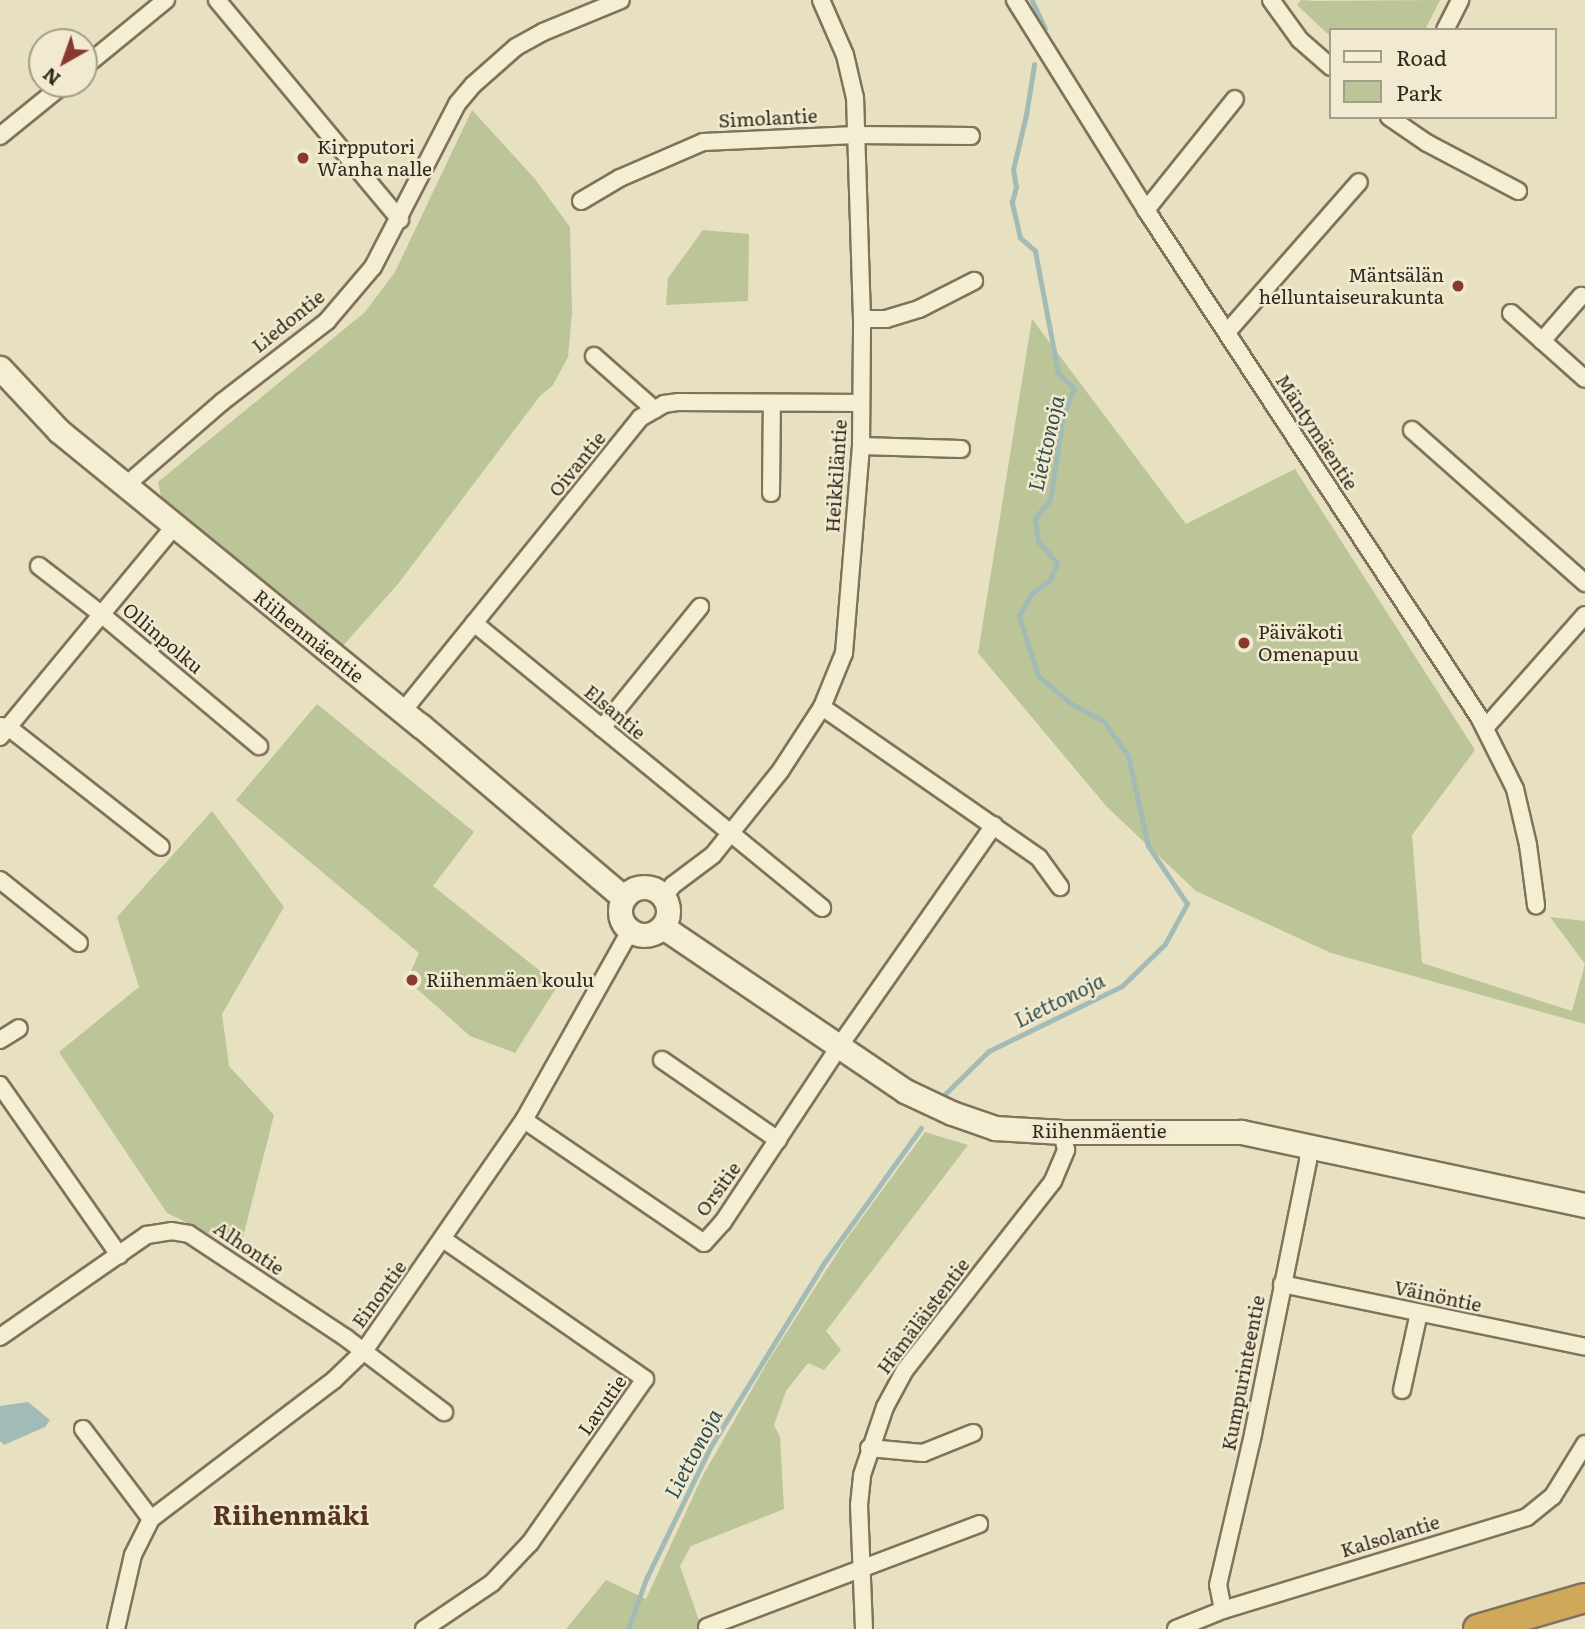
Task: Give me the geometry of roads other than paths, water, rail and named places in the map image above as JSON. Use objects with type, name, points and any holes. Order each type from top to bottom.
[{"type":"highway","points":[[1478,1629],[1585,1598]]},
{"type":"street","points":[[98,56],[166,0]]},
{"type":"street","points":[[216,0],[400,220]]},
{"type":"street","name":"Liedontie","points":[[125,486],[222,402],[327,321],[373,267],[400,220],[457,104],[473,85],[516,47],[543,32],[621,0]]},
{"type":"street","name":"Heikkiläntie","points":[[664,897],[673,885],[713,855],[781,770],[822,707],[844,653],[862,403],[855,98],[845,55],[821,0]]},
{"type":"street","name":"Mäntymäentie","points":[[1015,0],[1146,210],[1228,331],[1299,446],[1454,677],[1485,728],[1514,789],[1528,845],[1536,905]]},
{"type":"street","points":[[1271,0],[1300,40],[1330,66]]},
{"type":"street","points":[[1447,28],[1460,0]]},
{"type":"street","points":[[0,136],[47,98]]},
{"type":"street","points":[[1146,210],[1235,99]]},
{"type":"street","points":[[1397,120],[1518,191]]},
{"type":"street","name":"Simolantie","points":[[581,201],[620,178],[703,142],[856,135],[971,136]]},
{"type":"street","points":[[1228,331],[1359,182]]},
{"type":"street","points":[[862,319],[886,319],[919,309],[974,281]]},
{"type":"street","points":[[1542,341],[1581,296]]},
{"type":"street","points":[[1511,313],[1585,379]]},
{"type":"street","points":[[594,356],[655,410]]},
{"type":"street","name":"Riihenmäentie","points":[[3,377],[59,431],[403,711],[624,898]]},
{"type":"street","name":"Oivantie","points":[[403,711],[640,418],[679,402],[862,403]]},
{"type":"street","points":[[771,494],[772,404]]},
{"type":"street","points":[[1412,430],[1585,583]]},
{"type":"street","points":[[861,446],[961,449]]},
{"type":"street","points":[[161,847],[3,730],[174,527]]},
{"type":"street","name":"Ollinpolku","points":[[38,566],[101,614],[259,746]]},
{"type":"street","points":[[602,728],[700,607]]},
{"type":"street","points":[[1485,728],[1585,615]]},
{"type":"street","name":"Elsantie","points":[[474,623],[729,835],[822,908]]},
{"type":"street","points":[[822,707],[1039,858],[1060,887]]},
{"type":"street","name":"Orsitie","points":[[524,1120],[704,1243],[723,1222],[838,1048],[994,825]]},
{"type":"street","points":[[0,880],[79,943]]},
{"type":"street","points":[[644,887],[652,888],[664,897],[669,912],[663,927],[651,935],[630,931],[620,916],[624,898],[636,888],[644,887]]},
{"type":"street","name":"Riihenmäentie","points":[[663,927],[905,1091],[952,1113],[995,1128],[1062,1132],[1241,1132],[1585,1205]]},
{"type":"street","name":"Einontie","points":[[116,1629],[133,1555],[151,1519],[334,1380],[364,1351],[444,1240],[524,1120],[630,931]]},
{"type":"street","points":[[0,1040],[19,1028]]},
{"type":"street","points":[[662,1060],[778,1140]]},
{"type":"street","points":[[0,1085],[119,1255]]},
{"type":"street","name":"Hämäläistentie","points":[[864,1629],[864,1566],[859,1505],[862,1475],[869,1448],[893,1388],[905,1370],[1053,1181],[1066,1150],[1062,1132]]},
{"type":"street","name":"Kumpurinteentie","points":[[1223,1609],[1218,1585],[1253,1434],[1308,1161],[1308,1145]]},
{"type":"street","name":"Alhontie","points":[[0,1337],[147,1236],[171,1231],[189,1234],[364,1351],[444,1412]]},
{"type":"street","name":"Lavutie","points":[[425,1629],[492,1583],[530,1544],[645,1379],[444,1240]]},
{"type":"street","name":"Väinöntie","points":[[1282,1284],[1585,1347]]},
{"type":"street","points":[[1402,1390],[1419,1313]]},
{"type":"street","points":[[83,1429],[151,1519]]},
{"type":"street","points":[[869,1448],[923,1453],[973,1433]]},
{"type":"street","name":"Kalsolantie","points":[[1176,1629],[1223,1609],[1527,1517],[1553,1496],[1585,1444]]},
{"type":"street","points":[[707,1627],[979,1524]]},
{"type":"water","points":[[28,1402],[50,1420],[45,1427],[4,1445],[0,1441],[0,1406]]},
{"type":"waterway","name":"Liettonoja","points":[[1032,0],[1045,28]]},
{"type":"waterway","name":"Liettonoja","points":[[943,1096],[989,1051],[1122,986],[1165,944],[1187,904],[1148,846],[1128,756],[1104,722],[1071,704],[1038,676],[1019,616],[1031,594],[1050,580],[1057,563],[1038,542],[1035,518],[1050,500],[1063,417],[1074,389],[1058,373],[1035,251],[1020,238],[1012,202],[1016,187],[1013,170],[1034,65]]},
{"type":"waterway","name":"Liettonoja","points":[[628,1629],[646,1579],[711,1446],[824,1263],[921,1128]]},
{"type":"place","name":"Kirpputori Wanha nalle","points":[[303,158]]},
{"type":"place","name":"Mäntsälän helluntaiseurakunta","points":[[1458,286]]},
{"type":"place","name":"Päiväkoti Omenapuu","points":[[1244,643]]},
{"type":"place","name":"Riihenmäen koulu","points":[[412,980]]},
{"type":"district","name":"Riihenmäki","points":[[291,1514]]}]
